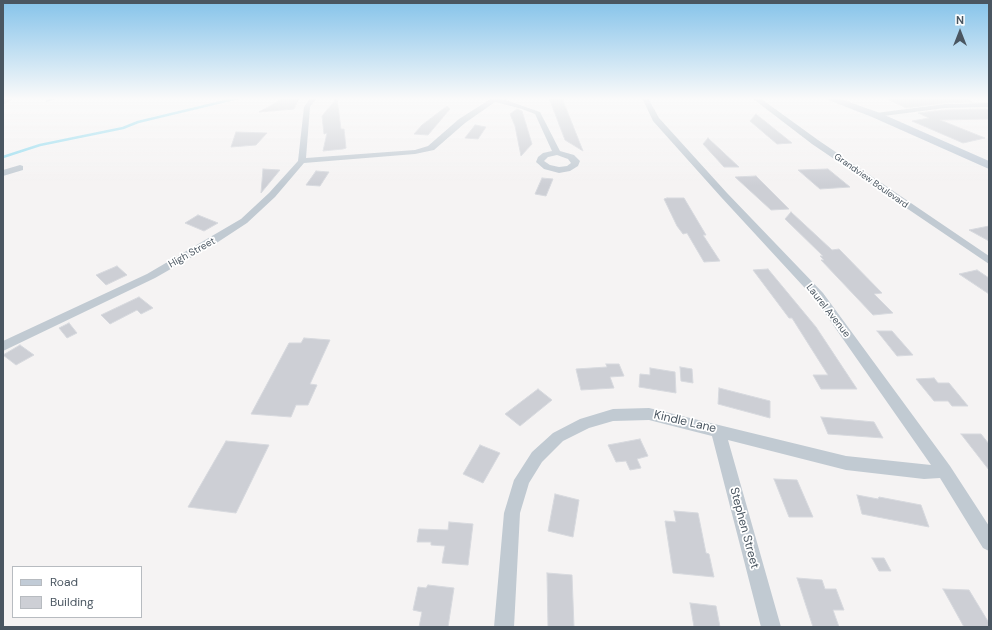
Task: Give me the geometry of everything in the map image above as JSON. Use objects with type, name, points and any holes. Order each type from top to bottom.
[{"type":"main road","points":[[904,127],[989,165]]},
{"type":"street","points":[[305,127],[302,161],[415,152],[431,148],[455,127]]},
{"type":"street","points":[[544,127],[556,153]]},
{"type":"street","name":"Laurel Avenue","points":[[664,127],[724,195],[819,296],[944,471],[989,542]]},
{"type":"street","name":"Grandview Boulevard","points":[[795,127],[989,261]]},
{"type":"street","name":"High Street","points":[[3,346],[151,276],[229,231],[257,210],[302,161]]},
{"type":"street","points":[[3,173],[20,168]]},
{"type":"street","name":"Kindle Lane","points":[[504,627],[512,512],[522,480],[537,457],[558,437],[585,423],[613,415],[649,414],[846,463],[924,472],[944,471]]},
{"type":"street","name":"Stephen Street","points":[[718,430],[771,627]]},
{"type":"building","points":[[323,127],[341,127],[341,129],[344,129],[346,148],[323,151],[327,133],[324,134]]},
{"type":"building","points":[[420,127],[434,127],[428,135],[414,134]]},
{"type":"building","points":[[473,127],[486,127],[478,139],[465,138]]},
{"type":"building","points":[[515,127],[527,127],[532,144],[521,156]]},
{"type":"building","points":[[560,127],[574,127],[583,151],[565,140]]},
{"type":"building","points":[[758,127],[773,127],[792,143],[777,144]]},
{"type":"building","points":[[927,127],[958,127],[985,138],[963,143]]},
{"type":"building","points":[[236,132],[267,133],[256,145],[231,147]]},
{"type":"building","points":[[708,138],[739,167],[724,167],[703,144]]},
{"type":"building","points":[[263,169],[280,170],[261,193]]},
{"type":"building","points":[[828,169],[850,187],[820,189],[798,170]]},
{"type":"building","points":[[316,171],[329,172],[320,186],[306,185]]},
{"type":"building","points":[[756,176],[789,209],[771,210],[735,177]]},
{"type":"building","points":[[542,178],[553,179],[546,196],[535,194]]},
{"type":"building","points":[[684,198],[706,235],[703,235],[720,261],[704,262],[687,233],[683,234],[677,226],[664,199]]},
{"type":"building","points":[[791,212],[832,250],[839,249],[882,293],[874,294],[893,313],[873,315],[821,260],[824,260],[820,256],[823,256],[785,219]]},
{"type":"building","points":[[198,215],[218,223],[204,231],[185,223]]},
{"type":"building","points":[[989,226],[989,241],[969,230]]},
{"type":"building","points":[[117,266],[127,275],[106,285],[96,275]]},
{"type":"building","points":[[768,269],[816,327],[857,389],[821,389],[813,375],[828,375],[792,318],[789,318],[753,270]]},
{"type":"building","points":[[977,270],[989,278],[989,294],[959,274]]},
{"type":"building","points":[[139,297],[153,308],[141,314],[137,310],[110,324],[101,315]]},
{"type":"building","points":[[69,323],[77,333],[67,338],[59,328]]},
{"type":"building","points":[[877,331],[892,331],[913,355],[897,356]]},
{"type":"building","points":[[304,338],[330,340],[310,384],[317,385],[308,405],[296,405],[291,417],[251,414],[289,343],[301,343]]},
{"type":"building","points":[[20,345],[34,355],[16,365],[3,355]]},
{"type":"building","points":[[606,364],[619,364],[624,376],[610,377],[614,388],[581,390],[576,369],[607,367]]},
{"type":"building","points":[[680,367],[692,369],[693,383],[681,381]]},
{"type":"building","points":[[650,368],[675,372],[676,393],[639,387],[640,374],[650,375]]},
{"type":"building","points":[[934,378],[938,383],[949,383],[968,406],[952,406],[948,401],[934,401],[916,379]]},
{"type":"building","points":[[719,388],[770,401],[770,418],[718,404]]},
{"type":"building","points":[[538,389],[552,400],[520,426],[505,414]]},
{"type":"building","points":[[821,417],[874,422],[883,438],[828,434]]},
{"type":"building","points":[[961,434],[981,434],[989,444],[989,470]]},
{"type":"building","points":[[640,439],[648,456],[637,459],[641,468],[630,470],[626,461],[616,462],[608,445]]},
{"type":"building","points":[[226,441],[269,445],[236,513],[188,507]]},
{"type":"building","points":[[480,445],[500,453],[483,483],[463,474]]},
{"type":"building","points":[[774,479],[797,480],[813,517],[789,517]]},
{"type":"building","points":[[555,494],[579,500],[573,537],[548,531]]},
{"type":"building","points":[[857,495],[878,499],[879,497],[921,505],[929,527],[862,514]]},
{"type":"building","points":[[674,511],[698,513],[706,553],[709,554],[714,577],[673,573],[665,521],[676,522]]},
{"type":"building","points":[[449,522],[473,524],[468,565],[442,563],[445,546],[431,545],[431,542],[417,542],[419,529],[448,530]]},
{"type":"building","points":[[872,558],[884,558],[891,571],[879,571]]},
{"type":"building","points":[[547,573],[572,575],[574,627],[548,627]]},
{"type":"building","points":[[797,578],[822,580],[825,589],[836,589],[844,610],[833,610],[839,627],[813,627]]},
{"type":"building","points":[[428,585],[454,588],[448,627],[419,627],[422,612],[413,610],[418,587],[426,588]]},
{"type":"building","points":[[943,589],[969,590],[989,623],[989,627],[964,627]]},
{"type":"building","points":[[690,603],[716,606],[720,627],[694,627]]},
{"type":"waterway","points":[[3,157],[40,145],[124,127]]}]
